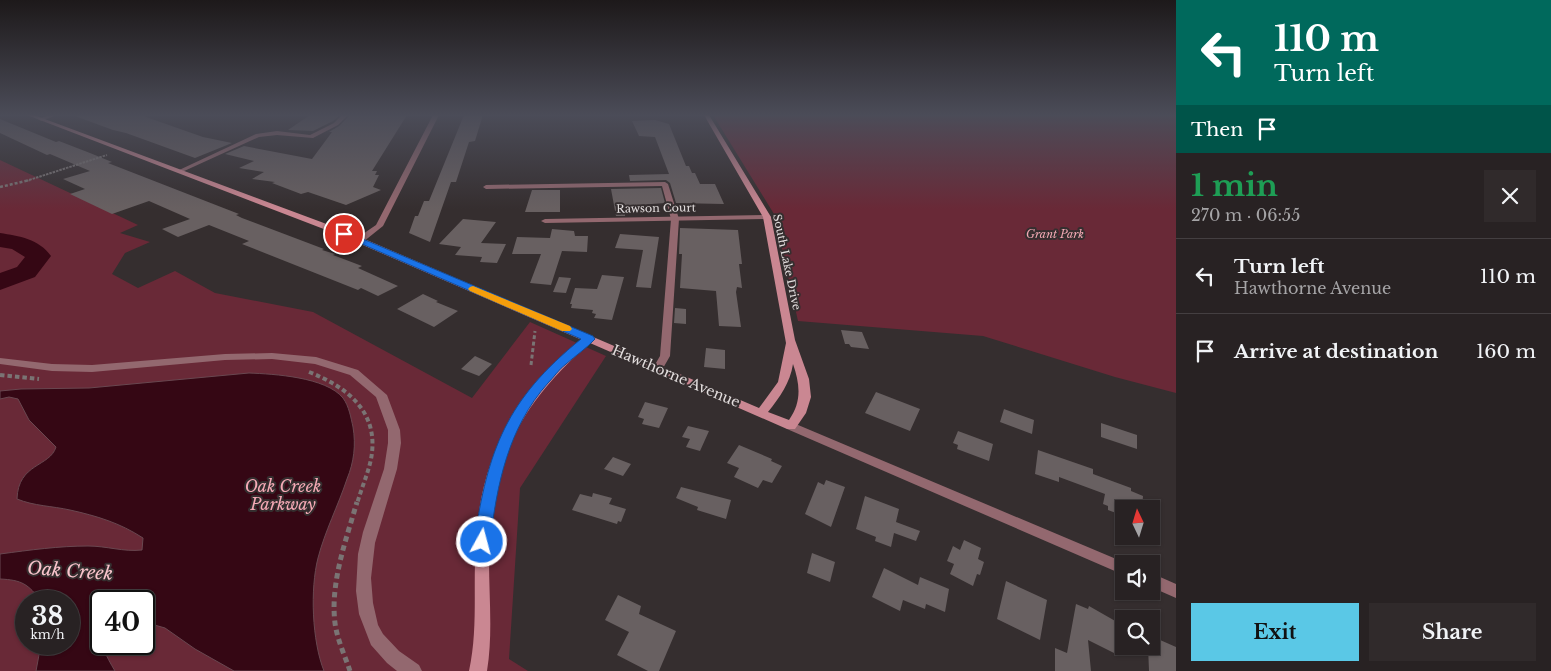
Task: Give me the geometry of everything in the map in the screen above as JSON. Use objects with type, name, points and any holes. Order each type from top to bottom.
[{"type":"street","name":"Hawthorne Avenue","points":[[114,146],[360,240],[1115,565]]},
{"type":"street","points":[[180,171],[233,146]]},
{"type":"street","points":[[360,240],[379,226],[420,146]]},
{"type":"street","name":"South Lake Drive","points":[[725,146],[767,217],[790,340],[804,379],[804,397],[800,413],[791,426]]},
{"type":"street","points":[[486,186],[665,184],[675,219],[665,356],[658,368]]},
{"type":"street","name":"Rawson Court","points":[[545,221],[767,217]]},
{"type":"street","points":[[478,671],[482,643],[484,527],[488,498],[501,448],[518,415],[541,383],[560,363],[589,339]]},
{"type":"street","name":"South Lake Drive","points":[[761,412],[784,383],[788,373],[790,340]]},
{"type":"street","points":[[0,361],[49,367],[103,369],[243,356],[282,355],[332,363],[366,380],[377,390],[387,404],[394,430],[393,461],[370,533],[364,564],[366,603],[370,626],[378,641],[385,650],[413,671]]},
{"type":"street","points":[[1160,584],[1176,591]]},
{"type":"path","points":[[0,187],[28,181],[111,154]]},
{"type":"path","points":[[531,365],[535,331]]},
{"type":"path","points":[[305,371],[327,378],[346,390],[358,402],[367,416],[370,430],[371,458],[344,544],[334,601],[334,626],[350,671]]},
{"type":"path","points":[[0,375],[46,379]]},
{"type":"green space","name":"Grant Park","points":[[732,146],[1176,146],[1176,393],[1115,377],[983,336],[798,321],[774,214]]},
{"type":"green space","name":"Oak Creek Parkway","points":[[0,160],[138,225],[120,233],[150,242],[125,253],[112,274],[138,288],[175,271],[215,293],[313,312],[472,398],[530,322],[606,356],[520,488],[509,659],[528,671],[0,671]]},
{"type":"water","points":[[249,373],[272,374],[312,381],[325,385],[343,398],[351,416],[353,427],[353,460],[318,558],[313,599],[317,645],[324,671],[234,671],[195,649],[165,628],[155,625],[155,590],[90,590],[90,655],[106,655],[115,671],[36,671],[39,655],[80,655],[80,590],[31,590],[24,584],[14,580],[0,579],[0,554],[77,546],[142,550],[143,538],[126,528],[99,518],[17,499],[23,478],[28,472],[53,454],[56,447],[29,420],[18,399],[9,397],[0,399],[0,391],[89,388]]},
{"type":"building","points":[[28,146],[73,146],[112,162],[108,163],[239,214],[236,215],[242,218],[324,249],[322,250],[362,266],[358,268],[398,286],[378,296],[361,288],[358,290],[242,244],[249,241],[209,225],[178,237],[162,229],[190,219],[149,201],[112,214],[70,194],[85,189],[63,179],[90,171],[50,154],[47,155]]},
{"type":"building","points":[[163,146],[224,146],[195,158]]},
{"type":"building","points":[[246,146],[312,159],[321,146],[387,146],[372,171],[377,171],[375,175],[379,175],[373,187],[381,190],[346,205],[308,192],[301,194],[272,183],[275,182],[252,179],[264,172],[239,168],[254,161],[225,154]]},
{"type":"building","points":[[451,146],[468,146],[456,182],[451,182],[430,242],[409,233],[415,216],[418,216],[424,201],[429,201]]},
{"type":"building","points":[[659,146],[678,146],[686,166],[689,166],[692,173],[695,173],[700,184],[715,184],[724,204],[676,203],[670,183],[666,180],[630,181],[629,175],[669,174]]},
{"type":"building","points":[[661,188],[665,203],[625,206],[625,216],[616,216],[611,189]]},
{"type":"building","points":[[532,190],[560,190],[560,212],[525,212]]},
{"type":"building","points":[[463,219],[496,222],[481,243],[506,244],[497,263],[480,262],[482,257],[455,255],[461,247],[439,244]]},
{"type":"building","points":[[680,228],[738,230],[742,264],[739,264],[742,288],[737,287],[736,292],[741,327],[719,326],[716,291],[680,288],[682,254],[679,254]]},
{"type":"building","points":[[552,229],[574,231],[575,236],[588,236],[587,252],[562,251],[551,285],[530,283],[541,254],[512,254],[517,237],[550,238]]},
{"type":"building","points":[[620,234],[659,237],[651,288],[636,287],[643,250],[615,248]]},
{"type":"building","points":[[602,275],[624,277],[612,320],[594,318],[596,314],[592,313],[593,310],[571,308],[572,304],[570,304],[575,288],[597,289]]},
{"type":"building","points":[[559,277],[571,278],[566,293],[553,292]]},
{"type":"building","points":[[423,294],[438,301],[436,302],[458,311],[434,327],[397,309]]},
{"type":"building","points":[[675,308],[686,309],[686,324],[674,323]]},
{"type":"building","points":[[841,330],[862,332],[869,349],[851,347],[849,344],[845,344]]},
{"type":"building","points":[[706,348],[725,350],[725,369],[704,367]]},
{"type":"building","points":[[475,356],[492,364],[479,376],[461,369]]},
{"type":"building","points":[[876,392],[920,409],[910,431],[865,413]]},
{"type":"building","points":[[645,402],[668,408],[659,428],[642,424],[644,419],[638,417]]},
{"type":"building","points":[[1004,409],[1034,420],[1032,434],[1000,422]]},
{"type":"building","points":[[1101,423],[1137,435],[1137,449],[1101,437]]},
{"type":"building","points":[[688,426],[709,431],[700,451],[686,447],[690,439],[682,437]]},
{"type":"building","points":[[958,431],[993,444],[989,461],[957,449],[958,445],[953,443]]},
{"type":"building","points":[[739,445],[772,459],[771,461],[782,466],[772,483],[763,480],[758,488],[734,477],[739,468],[727,463]]},
{"type":"building","points":[[1038,450],[1093,469],[1093,474],[1131,488],[1131,491],[1143,496],[1143,500],[1115,500],[1115,513],[1108,510],[1108,506],[1103,504],[1105,494],[1059,477],[1059,482],[1035,474]]},
{"type":"building","points":[[613,457],[631,464],[623,476],[604,469]]},
{"type":"building","points":[[826,480],[845,487],[831,527],[805,514],[818,482],[824,485]]},
{"type":"building","points":[[681,487],[731,500],[726,519],[697,510],[698,507],[676,498]]},
{"type":"building","points":[[593,493],[612,498],[609,504],[626,509],[621,522],[618,521],[617,524],[572,510],[580,494],[592,497]]},
{"type":"building","points":[[865,496],[899,509],[896,522],[920,531],[916,541],[894,533],[891,547],[875,541],[876,537],[856,529]]},
{"type":"building","points":[[964,540],[981,548],[978,559],[984,562],[980,575],[977,574],[973,586],[950,574],[954,564],[947,561],[953,546],[960,550]]},
{"type":"building","points":[[812,553],[835,562],[830,582],[807,573]]},
{"type":"building","points":[[884,568],[918,585],[920,577],[949,589],[945,612],[926,604],[925,609],[903,600],[900,611],[872,597]]},
{"type":"building","points":[[1006,581],[1047,600],[1040,640],[997,619]]},
{"type":"building","points":[[618,595],[641,606],[639,614],[676,631],[659,671],[648,671],[617,655],[629,632],[605,620]]},
{"type":"building","points":[[1076,604],[1088,609],[1089,606],[1115,621],[1115,654],[1088,640],[1091,671],[1055,671],[1055,648],[1067,653]]},
{"type":"building","points":[[1160,640],[1176,647],[1176,671],[1149,671],[1148,655],[1160,655]]},
{"type":"waterway","name":"Oak Creek","points":[[0,240],[19,243],[39,256],[26,272],[0,282]]},
{"type":"slow traffic","points":[[473,289],[566,329]]},
{"type":"route","points":[[344,234],[589,339],[560,363],[541,383],[527,401],[509,431],[501,448],[494,472],[488,498],[482,542]]}]
